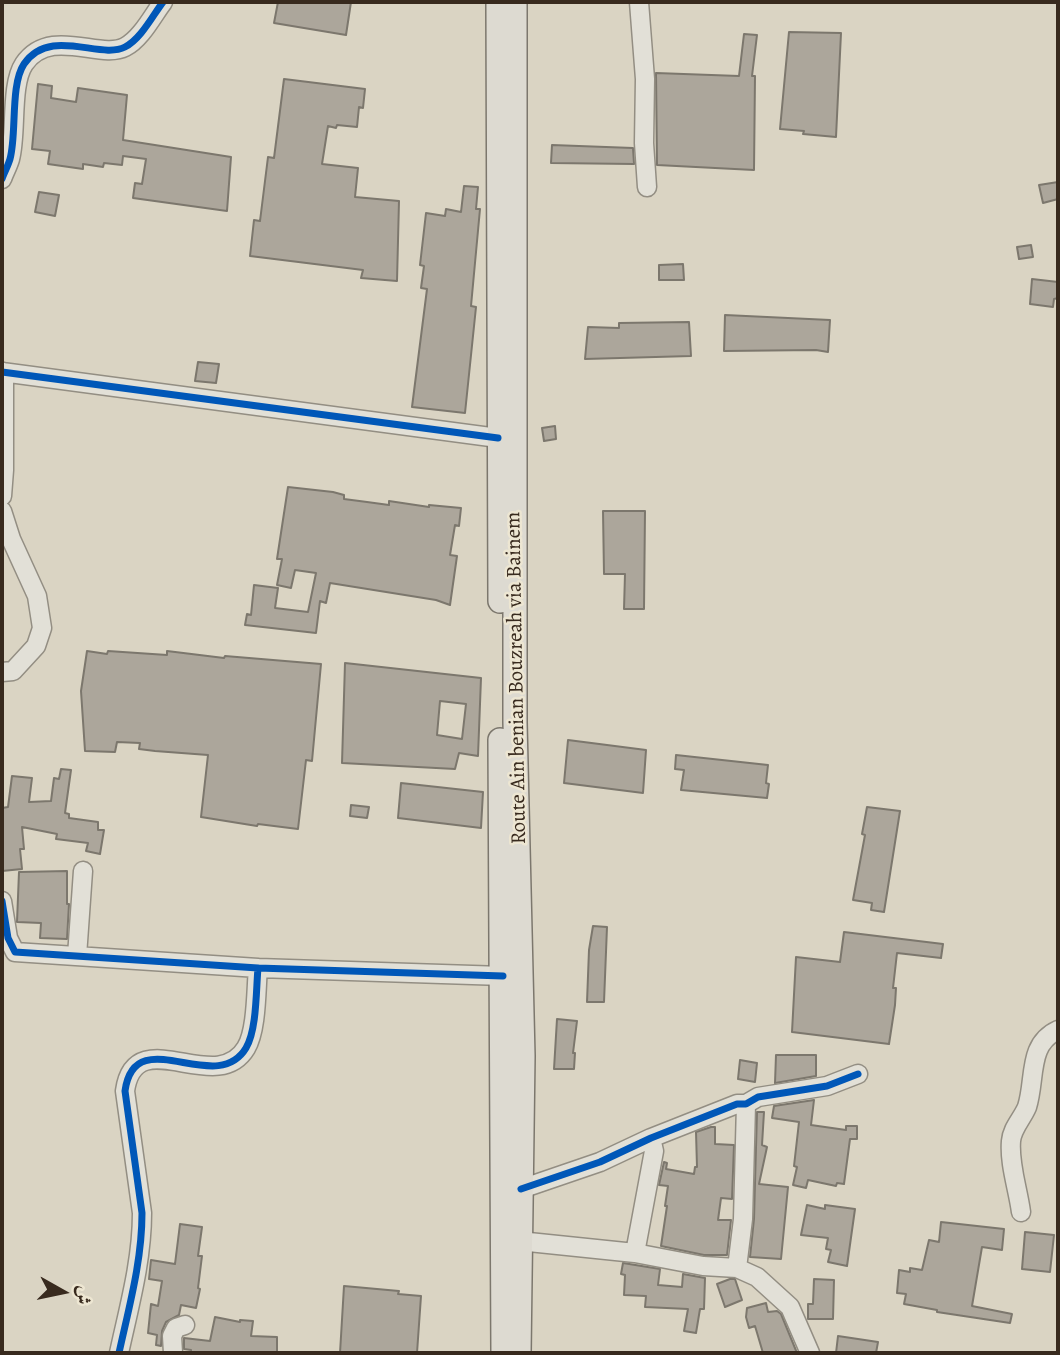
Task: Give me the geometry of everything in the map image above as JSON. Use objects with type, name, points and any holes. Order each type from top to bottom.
[{"type":"main road","name":"Route Ain benian Bouzreah via Bainem","points":[[498,2],[503,1353]]},
{"type":"main road","name":"Route Ain benian Bouzreah via Bainem","points":[[515,2],[515,722],[523,1056],[519,1353]]},
{"type":"street","points":[[2,179],[10,159],[20,73],[29,58],[39,51],[66,45],[111,49],[125,47],[134,40],[163,2]]},
{"type":"street","points":[[639,2],[645,79],[644,143],[647,187]]},
{"type":"street","points":[[2,496],[3,372],[498,438]]},
{"type":"street","points":[[2,511],[11,540],[37,596],[43,628],[36,646],[13,671],[2,672]]},
{"type":"street","points":[[77,956],[83,871]]},
{"type":"street","points":[[2,901],[8,937],[15,952],[258,968],[503,976]]},
{"type":"street","points":[[119,1353],[142,1233],[142,1213],[125,1091],[126,1080],[131,1071],[148,1059],[219,1068],[240,1056],[251,1034],[258,968]]},
{"type":"street","points":[[1021,1212],[1011,1155],[1013,1132],[1027,1105],[1039,1047],[1048,1035],[1058,1030]]},
{"type":"street","points":[[521,1189],[600,1162],[651,1138],[737,1104],[747,1104],[758,1097],[827,1086],[858,1074]]},
{"type":"street","points":[[737,1268],[743,1219],[747,1104]]},
{"type":"street","points":[[635,1253],[654,1151],[651,1138]]},
{"type":"street","points":[[520,1241],[635,1253],[703,1266],[737,1268],[757,1277],[790,1307],[810,1353]]},
{"type":"street","points":[[173,1353],[172,1336],[176,1328],[185,1325]]},
{"type":"building","points":[[278,2],[351,2],[346,35],[274,23]]},
{"type":"building","points":[[789,32],[841,33],[836,137],[780,129]]},
{"type":"building","points":[[744,34],[757,35],[752,76],[755,76],[754,170],[657,165],[656,73],[739,76]]},
{"type":"building","points":[[284,79],[365,89],[363,108],[359,107],[357,127],[328,126],[322,164],[358,168],[355,197],[399,201],[397,281],[361,278],[363,270],[250,256],[254,220],[260,221],[268,157],[274,158]]},
{"type":"building","points":[[38,84],[52,86],[51,98],[76,102],[78,88],[127,95],[123,140],[231,157],[227,211],[133,198],[135,183],[142,184],[146,159],[123,156],[122,165],[104,163],[103,167],[83,164],[83,169],[48,164],[50,151],[32,149]]},
{"type":"building","points":[[552,145],[633,148],[634,164],[551,163]]},
{"type":"building","points":[[1058,182],[1058,199],[1043,203],[1039,185]]},
{"type":"building","points":[[464,186],[478,187],[476,209],[480,209],[471,306],[476,307],[465,413],[412,407],[427,289],[421,288],[424,266],[420,265],[426,213],[445,216],[446,209],[461,212]]},
{"type":"building","points":[[39,192],[59,195],[55,216],[35,212]]},
{"type":"building","points":[[1031,245],[1033,257],[1019,259],[1017,247]]},
{"type":"building","points":[[683,264],[684,280],[659,280],[659,265]]},
{"type":"building","points":[[1032,279],[1058,282],[1058,298],[1054,299],[1053,307],[1030,304]]},
{"type":"building","points":[[725,315],[830,320],[828,352],[724,351]]},
{"type":"building","points":[[689,322],[691,356],[585,359],[588,327],[619,328],[619,323]]},
{"type":"building","points":[[198,362],[219,364],[216,383],[195,381]]},
{"type":"building","points":[[555,426],[556,439],[544,441],[542,428]]},
{"type":"building","points":[[288,487],[333,492],[344,495],[344,499],[389,505],[389,501],[429,507],[461,508],[459,526],[455,525],[450,555],[457,556],[450,605],[436,600],[330,583],[326,603],[320,601],[316,633],[245,625],[247,614],[251,615],[254,585],[278,588],[275,608],[308,612],[316,573],[295,570],[291,588],[277,585],[282,559],[277,559]]},
{"type":"building","points":[[603,511],[645,511],[644,609],[624,609],[625,574],[604,574]]},
{"type":"building","points":[[87,651],[167,655],[167,651],[224,658],[321,664],[312,761],[306,760],[298,829],[201,817],[208,755],[139,749],[140,743],[117,742],[115,752],[85,751],[81,691]]},
{"type":"building","points":[[345,663],[481,678],[478,756],[459,753],[455,769],[342,763]],"holes":[[[440,701],[466,704],[462,739],[437,735]]]},
{"type":"building","points":[[568,740],[646,750],[643,793],[564,783]]},
{"type":"building","points":[[676,755],[768,765],[767,798],[681,790],[684,770],[675,769]]},
{"type":"building","points":[[61,769],[71,770],[65,813],[69,814],[69,818],[98,822],[98,830],[104,830],[100,854],[86,851],[88,843],[56,839],[57,834],[22,827],[22,869],[2,871],[2,808],[8,807],[12,776],[32,778],[29,802],[51,801],[54,778],[59,779]]},
{"type":"building","points":[[401,783],[483,792],[481,828],[398,818]]},
{"type":"building","points":[[351,805],[369,807],[367,818],[350,816]]},
{"type":"building","points":[[867,807],[900,811],[884,912],[871,910],[872,903],[853,900],[865,835],[862,834]]},
{"type":"building","points":[[67,871],[67,939],[40,938],[41,923],[17,922],[19,872]]},
{"type":"building","points":[[593,926],[607,927],[604,1002],[587,1002]]},
{"type":"building","points":[[844,932],[943,944],[941,958],[897,953],[893,988],[896,988],[895,1005],[889,1044],[792,1032],[796,957],[840,962]]},
{"type":"building","points":[[557,1019],[577,1021],[574,1069],[554,1069]]},
{"type":"building","points":[[776,1055],[816,1055],[816,1076],[775,1083]]},
{"type":"building","points":[[740,1060],[757,1063],[755,1082],[738,1079]]},
{"type":"building","points":[[814,1100],[811,1125],[846,1130],[846,1126],[857,1126],[857,1139],[850,1139],[844,1184],[837,1183],[836,1186],[808,1180],[806,1188],[793,1185],[797,1167],[794,1166],[799,1122],[772,1118],[774,1106]]},
{"type":"building","points":[[757,1112],[764,1112],[762,1145],[767,1147],[759,1184],[788,1187],[781,1259],[750,1257],[754,1219]]},
{"type":"building","points":[[715,1127],[715,1144],[734,1145],[732,1199],[721,1198],[718,1220],[731,1220],[727,1255],[704,1255],[661,1246],[668,1186],[659,1185],[664,1162],[667,1163],[666,1169],[694,1174],[697,1167],[696,1132]]},
{"type":"building","points":[[807,1205],[825,1209],[825,1205],[855,1209],[847,1266],[828,1262],[831,1250],[826,1249],[828,1238],[801,1235]]},
{"type":"building","points":[[941,1222],[1004,1229],[1002,1250],[982,1247],[972,1306],[1012,1314],[1010,1323],[904,1304],[906,1294],[897,1293],[899,1270],[922,1270],[929,1240],[939,1242]]},
{"type":"building","points":[[180,1224],[202,1227],[198,1256],[202,1256],[200,1289],[196,1308],[181,1305],[179,1315],[166,1322],[161,1346],[156,1345],[157,1335],[148,1333],[151,1304],[158,1306],[162,1281],[149,1279],[151,1260],[175,1264]]},
{"type":"building","points":[[1025,1232],[1054,1235],[1050,1272],[1022,1269]]},
{"type":"building","points":[[623,1263],[660,1269],[658,1285],[682,1287],[683,1274],[705,1278],[704,1309],[700,1309],[696,1333],[684,1331],[688,1309],[645,1307],[646,1296],[624,1295],[625,1275],[621,1274]]},
{"type":"building","points":[[735,1279],[742,1300],[725,1307],[717,1284]]},
{"type":"building","points":[[814,1279],[834,1280],[833,1319],[808,1319],[808,1304],[813,1304]]},
{"type":"building","points":[[344,1286],[399,1291],[398,1294],[421,1296],[417,1353],[340,1353]]},
{"type":"building","points":[[766,1303],[768,1312],[777,1311],[781,1314],[797,1353],[763,1353],[755,1326],[749,1328],[746,1317],[747,1308]]},
{"type":"building","points":[[215,1317],[240,1322],[253,1321],[251,1336],[277,1337],[277,1352],[191,1353],[191,1350],[184,1349],[184,1338],[210,1341]]},
{"type":"building","points":[[838,1336],[878,1342],[876,1353],[836,1353]]},
{"type":"cycle path","points":[[2,179],[12,149],[15,97],[24,64],[35,53],[47,47],[61,45],[102,50],[125,47],[141,33],[163,2]]},
{"type":"cycle path","points":[[2,372],[498,438]]},
{"type":"cycle path","points":[[2,901],[8,938],[15,952],[258,968],[503,976]]},
{"type":"cycle path","points":[[119,1353],[140,1249],[142,1213],[125,1091],[132,1071],[144,1061],[160,1059],[216,1066],[233,1061],[250,1040],[258,968]]},
{"type":"cycle path","points":[[521,1189],[600,1162],[651,1138],[737,1104],[746,1104],[758,1097],[827,1086],[858,1074]]}]
